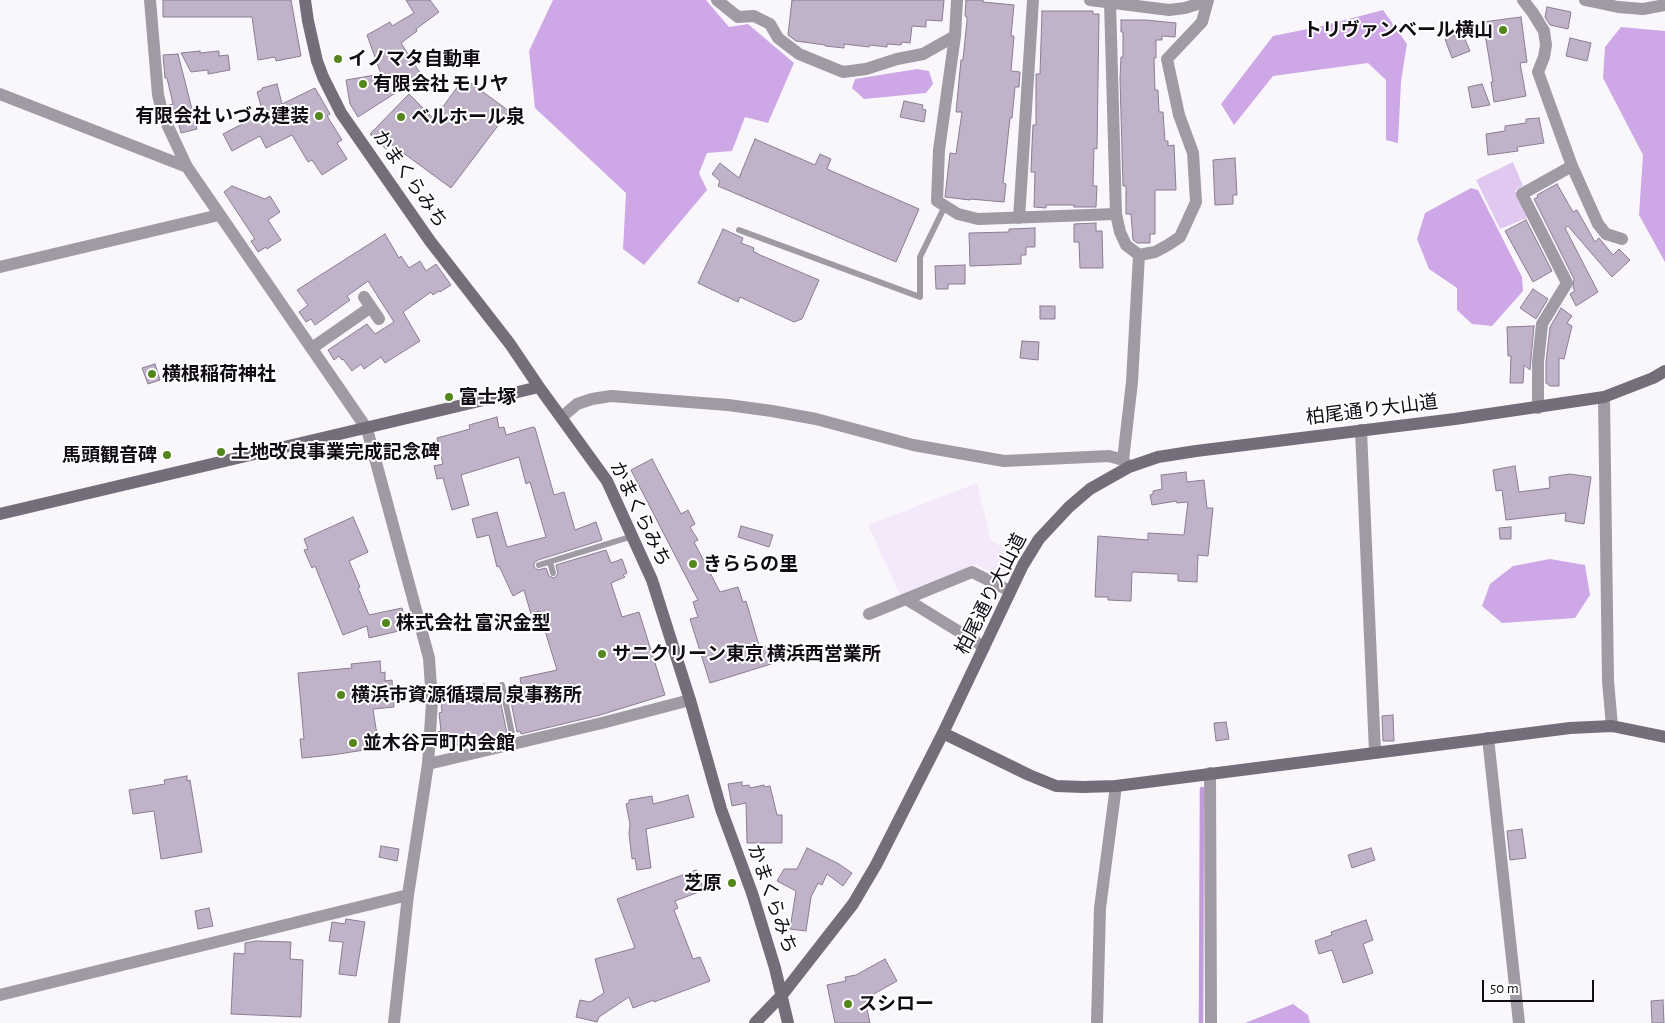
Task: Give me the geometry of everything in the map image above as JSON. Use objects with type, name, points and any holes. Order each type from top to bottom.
[{"type":"street","points":[[150,0],[161,107],[165,120],[187,167],[367,428],[429,658],[432,702],[428,764],[408,895],[394,1023]]},
{"type":"street","name":"かまくらみち","points":[[305,0],[308,21],[320,69],[341,113],[430,241],[510,344],[607,481],[633,536],[652,580],[690,700],[721,809],[752,893],[782,995],[788,1023]]},
{"type":"street","points":[[957,0],[955,36],[939,150],[937,201],[958,214],[978,219],[1116,214]]},
{"type":"street","points":[[1018,218],[1033,0]]},
{"type":"street","points":[[1090,0],[1169,10],[1185,8],[1207,1]]},
{"type":"street","points":[[1523,0],[1544,31],[1546,45],[1538,72],[1572,166],[1598,224],[1606,234],[1622,239]]},
{"type":"street","points":[[1585,0],[1618,7],[1643,4],[1665,5]]},
{"type":"street","points":[[720,1],[738,17],[754,16],[770,24],[778,38],[798,54],[843,72],[866,69],[896,59],[923,54],[955,36]]},
{"type":"street","points":[[1110,2],[1116,214],[1120,232],[1126,245],[1139,255],[1154,252],[1180,237],[1196,202],[1193,153],[1179,115],[1167,58],[1202,22],[1207,1]]},
{"type":"street","points":[[0,94],[187,167]]},
{"type":"street","points":[[1538,408],[1538,362],[1542,324],[1567,283],[1522,194],[1572,166]]},
{"type":"street","points":[[0,267],[219,215]]},
{"type":"street","points":[[562,417],[577,404],[592,399],[612,396],[728,405],[816,419],[913,445],[1004,461],[1109,456],[1126,463],[1139,255]]},
{"type":"street","points":[[312,348],[367,302],[379,319]]},
{"type":"street","name":"柏尾通り大山道","points":[[755,1023],[782,995],[853,904],[876,866],[943,733],[1010,591],[1039,539],[1069,507],[1126,463],[1196,451],[1538,408],[1604,397],[1665,372]]},
{"type":"street","points":[[0,514],[539,387]]},
{"type":"street","points":[[1604,397],[1608,681],[1612,726]]},
{"type":"street","points":[[1361,430],[1375,752]]},
{"type":"street","points":[[869,614],[972,572],[1010,591]]},
{"type":"street","points":[[906,599],[984,647]]},
{"type":"street","points":[[428,764],[690,700]]},
{"type":"street","points":[[943,733],[1029,775],[1056,786],[1116,786],[1570,728],[1612,726],[1665,737]]},
{"type":"street","points":[[1488,738],[1519,1023]]},
{"type":"street","points":[[1210,773],[1210,1023]]},
{"type":"street","points":[[1097,1023],[1100,908],[1116,786]]},
{"type":"street","points":[[0,995],[408,895]]},
{"type":"lane","points":[[739,230],[920,297],[920,258],[945,206]]},
{"type":"lane","points":[[539,565],[633,536]]},
{"type":"lane","points":[[550,562],[553,573]]},
{"type":"lane","points":[[502,685],[514,744]]},
{"type":"shaded area","points":[[553,0],[706,0],[729,27],[748,24],[794,63],[768,123],[745,117],[732,151],[707,153],[699,173],[707,190],[644,265],[623,249],[626,193],[535,108],[529,51]]},
{"type":"shaded area","points":[[1383,10],[1407,44],[1401,81],[1398,143],[1386,140],[1386,80],[1368,63],[1273,76],[1234,125],[1221,104],[1273,36],[1322,26]]},
{"type":"shaded area","points":[[1621,27],[1665,31],[1665,262],[1639,215],[1643,155],[1603,78],[1605,47]]},
{"type":"shaded area","points":[[917,69],[929,71],[933,84],[926,93],[864,99],[852,88],[855,79]]},
{"type":"shaded area","points":[[1513,162],[1523,186],[1515,191],[1527,218],[1500,229],[1476,180]]},
{"type":"shaded area","points":[[1471,188],[1478,190],[1522,277],[1523,291],[1492,326],[1472,324],[1457,310],[1457,288],[1429,269],[1417,239],[1425,213]]},
{"type":"shaded area","points":[[977,483],[991,540],[1015,556],[1002,579],[976,564],[900,595],[868,525]]},
{"type":"shaded area","points":[[1550,559],[1585,565],[1590,595],[1575,618],[1502,623],[1482,606],[1490,584],[1513,566]]},
{"type":"shaded area","points":[[1293,1004],[1308,1015],[1310,1023],[1245,1023]]},
{"type":"building","points":[[163,0],[291,0],[301,56],[276,61],[275,57],[258,60],[252,17],[163,17]]},
{"type":"building","points":[[406,0],[430,0],[439,12],[401,43],[422,76],[358,117],[350,104],[346,80],[381,74],[367,35],[390,22],[392,26],[414,13]]},
{"type":"building","points":[[792,0],[944,0],[942,21],[926,20],[926,27],[912,26],[910,43],[902,42],[901,45],[887,44],[887,47],[844,44],[844,48],[796,41],[788,35]]},
{"type":"building","points":[[966,0],[983,0],[983,2],[1014,5],[1011,36],[1014,36],[1011,71],[1020,72],[1019,87],[1015,87],[1012,118],[1010,118],[1003,183],[1006,184],[1004,202],[945,197],[950,153],[956,154],[962,112],[956,112],[967,20],[965,16]]},
{"type":"building","points":[[1547,7],[1571,12],[1568,29],[1550,25],[1545,17]]},
{"type":"building","points":[[1042,11],[1093,11],[1093,14],[1099,14],[1097,149],[1094,148],[1093,186],[1097,186],[1096,207],[1046,205],[1046,208],[1034,207],[1035,172],[1031,172],[1032,145],[1033,125],[1036,125],[1036,74],[1040,74]]},
{"type":"building","points":[[1521,17],[1527,62],[1520,63],[1526,96],[1494,102],[1491,82],[1493,82],[1483,22]]},
{"type":"building","points":[[1121,20],[1176,23],[1175,37],[1162,36],[1162,40],[1156,40],[1156,58],[1154,58],[1155,90],[1158,90],[1159,112],[1163,112],[1165,141],[1168,141],[1168,146],[1174,145],[1176,190],[1155,190],[1155,234],[1150,234],[1150,243],[1137,243],[1133,240],[1131,214],[1126,214],[1126,186],[1123,186],[1120,78],[1121,57],[1123,57]]},
{"type":"building","points":[[1462,32],[1470,51],[1452,58],[1445,39]]},
{"type":"building","points":[[1570,38],[1591,43],[1587,61],[1566,56]]},
{"type":"building","points":[[200,51],[200,53],[219,51],[219,56],[228,55],[230,70],[208,74],[208,70],[191,72],[181,53]]},
{"type":"building","points":[[178,54],[197,129],[181,133],[177,118],[173,118],[169,105],[173,104],[167,78],[165,78],[163,55]]},
{"type":"building","points":[[464,78],[509,111],[451,188],[391,144],[386,149],[370,134],[409,94],[434,119]]},
{"type":"building","points":[[277,84],[282,104],[315,88],[330,114],[327,116],[342,140],[337,143],[347,159],[322,175],[312,160],[308,162],[292,135],[266,148],[260,136],[232,151],[223,134],[263,113],[257,92],[262,90],[262,88]]},
{"type":"building","points":[[1482,84],[1490,105],[1472,108],[1468,87]]},
{"type":"building","points":[[904,101],[923,105],[922,109],[926,110],[924,122],[900,117]]},
{"type":"building","points":[[1539,118],[1544,143],[1517,147],[1518,151],[1488,155],[1486,134],[1505,131],[1505,126],[1526,123],[1526,119]]},
{"type":"building","points":[[755,139],[815,165],[820,154],[831,159],[827,169],[919,209],[896,262],[718,186],[720,181],[712,174],[720,163],[739,178]]},
{"type":"building","points":[[1235,158],[1237,195],[1233,195],[1233,204],[1215,205],[1213,160]]},
{"type":"building","points":[[1557,184],[1573,212],[1577,210],[1595,242],[1599,238],[1613,255],[1619,249],[1630,260],[1612,277],[1568,226],[1565,228],[1598,292],[1576,306],[1570,294],[1575,291],[1573,288],[1574,279],[1534,199],[1538,197],[1537,195]]},
{"type":"building","points":[[232,186],[265,199],[270,196],[280,212],[268,220],[281,240],[267,249],[266,247],[258,252],[251,241],[255,239],[224,192]]},
{"type":"building","points":[[1526,220],[1552,271],[1533,282],[1505,231]]},
{"type":"building","points":[[1096,223],[1096,231],[1102,231],[1103,268],[1080,268],[1079,242],[1074,242],[1074,224]]},
{"type":"building","points":[[1035,228],[1035,247],[1026,247],[1026,255],[1021,255],[1021,264],[970,266],[969,233],[1009,232],[1009,229]]},
{"type":"building","points":[[723,229],[743,238],[741,243],[754,248],[753,251],[760,255],[819,280],[802,319],[794,322],[740,297],[738,302],[698,283]]},
{"type":"building","points":[[385,234],[399,258],[401,256],[409,268],[420,261],[426,271],[436,264],[451,285],[433,295],[431,292],[403,312],[420,341],[385,363],[381,357],[364,369],[361,364],[352,371],[339,356],[334,360],[328,350],[367,324],[375,334],[394,322],[368,281],[347,296],[350,300],[315,325],[311,319],[306,322],[299,312],[308,305],[297,290]]},
{"type":"building","points":[[965,265],[965,284],[948,284],[948,289],[936,289],[935,266]]},
{"type":"building","points":[[1533,289],[1548,299],[1536,319],[1520,308]]},
{"type":"building","points":[[1040,306],[1055,306],[1055,319],[1040,319]]},
{"type":"building","points":[[1561,308],[1572,316],[1567,323],[1572,326],[1564,359],[1559,358],[1559,386],[1550,386],[1546,383],[1546,362],[1550,327]]},
{"type":"building","points":[[1534,326],[1530,370],[1524,365],[1523,383],[1510,383],[1511,356],[1508,356],[1507,327]]},
{"type":"building","points":[[1022,341],[1039,342],[1038,360],[1020,358]]},
{"type":"building","points":[[155,364],[160,380],[148,384],[142,368]]},
{"type":"building","points":[[497,417],[499,428],[504,427],[506,435],[535,428],[554,495],[564,492],[575,530],[596,522],[602,540],[538,560],[534,563],[534,567],[538,570],[546,568],[549,576],[554,578],[558,574],[556,565],[606,550],[611,563],[622,559],[627,573],[623,575],[625,577],[611,583],[622,617],[639,612],[665,695],[600,715],[521,734],[520,731],[517,732],[510,697],[523,694],[520,678],[557,670],[539,611],[531,614],[524,590],[513,596],[499,566],[497,567],[489,535],[477,538],[472,519],[497,512],[507,547],[546,537],[530,482],[526,484],[519,457],[461,475],[469,505],[452,510],[443,478],[437,479],[434,466],[443,464],[437,438],[470,429],[469,425]]},
{"type":"building","name":"きららの里","points":[[652,459],[681,514],[688,510],[695,524],[690,527],[698,540],[694,542],[720,592],[738,587],[743,602],[746,601],[760,649],[766,647],[771,664],[710,683],[690,619],[698,617],[693,602],[698,600],[631,470]]},
{"type":"building","points":[[1515,466],[1519,492],[1550,488],[1549,477],[1570,474],[1591,477],[1584,524],[1565,521],[1566,513],[1506,520],[1502,490],[1496,491],[1493,470]]},
{"type":"building","points":[[1186,472],[1187,482],[1204,480],[1207,508],[1213,508],[1208,556],[1198,555],[1197,582],[1178,581],[1178,574],[1132,572],[1131,601],[1108,600],[1108,597],[1095,597],[1098,536],[1148,540],[1148,533],[1184,535],[1188,502],[1177,503],[1176,501],[1152,505],[1150,495],[1153,494],[1153,491],[1162,489],[1161,475]]},
{"type":"building","points":[[353,517],[368,552],[349,561],[369,615],[402,608],[407,629],[369,638],[367,626],[343,635],[315,566],[312,568],[304,550],[308,549],[304,539]]},
{"type":"building","points":[[741,526],[773,535],[769,547],[738,537]]},
{"type":"building","points":[[1511,527],[1511,539],[1500,539],[1499,528]]},
{"type":"building","points":[[380,661],[381,673],[385,672],[385,681],[392,680],[394,707],[373,709],[377,735],[369,736],[371,749],[302,758],[300,739],[304,739],[298,673],[352,668],[351,664]]},
{"type":"building","points":[[484,684],[484,686],[487,686],[490,702],[500,699],[507,734],[443,748],[443,746],[438,747],[438,732],[441,731],[439,713],[442,712],[441,703],[455,700],[454,691]]},
{"type":"building","points":[[1393,715],[1394,741],[1383,741],[1382,716]]},
{"type":"building","points":[[1226,722],[1229,739],[1216,741],[1214,723]]},
{"type":"building","points":[[187,776],[187,781],[190,780],[202,852],[161,859],[154,811],[133,814],[129,790],[165,784],[164,780]]},
{"type":"building","points":[[742,782],[742,786],[749,785],[750,788],[764,785],[765,787],[770,786],[777,815],[782,815],[782,843],[747,843],[746,803],[732,806],[728,784]]},
{"type":"building","points":[[688,795],[694,817],[646,829],[651,868],[637,870],[635,858],[632,859],[629,834],[630,824],[626,804],[629,803],[629,800],[652,796],[653,804]]},
{"type":"building","points":[[1522,829],[1526,858],[1510,860],[1507,831]]},
{"type":"building","points":[[381,846],[399,849],[397,861],[379,857]]},
{"type":"building","points":[[807,848],[839,864],[852,873],[843,886],[827,874],[822,885],[818,883],[811,897],[806,931],[790,929],[796,891],[777,881],[784,869],[797,869]]},
{"type":"building","points":[[1371,848],[1375,860],[1352,868],[1348,855]]},
{"type":"building","points":[[696,870],[704,890],[675,901],[678,908],[674,910],[693,959],[700,957],[710,981],[633,1008],[629,997],[599,1017],[597,1022],[576,1017],[580,1000],[590,1002],[604,993],[595,959],[635,948],[617,899]]},
{"type":"building","points":[[209,908],[213,926],[198,929],[195,911]]},
{"type":"building","points":[[346,919],[365,922],[356,976],[339,974],[343,942],[329,941],[332,922],[345,924]]},
{"type":"building","points":[[1366,920],[1373,940],[1363,944],[1373,973],[1343,983],[1332,950],[1319,954],[1315,941],[1332,935],[1331,932]]},
{"type":"building","points":[[256,941],[291,942],[290,959],[303,960],[301,1017],[231,1014],[234,953],[245,954],[245,943]]},
{"type":"building","name":"スシロー","points":[[885,959],[897,981],[865,999],[870,1023],[835,1023],[827,985],[846,981],[845,977],[856,975]]},
{"type":"building","points":[[1663,1000],[1664,1023],[1652,1023],[1651,1001]]},
{"type":"waterway","points":[[1201,1023],[1202,789]]},
{"type":"place","name":"トリヴァンベール横山","points":[[1503,30]]},
{"type":"place","name":"イノマタ自動車","points":[[338,59]]},
{"type":"place","name":"有限会社 モリヤ","points":[[363,84]]},
{"type":"place","name":"有限会社 いづみ建装","points":[[319,116]]},
{"type":"place","name":"ベルホール泉","points":[[401,117]]},
{"type":"place","name":"横根稲荷神社","points":[[152,374]]},
{"type":"place","name":"富士塚","points":[[449,397]]},
{"type":"place","name":"土地改良事業完成記念碑","points":[[221,452]]},
{"type":"place","name":"馬頭観音碑","points":[[167,455]]},
{"type":"place","name":"きららの里","points":[[693,564]]},
{"type":"place","name":"株式会社 富沢金型","points":[[386,623]]},
{"type":"place","name":"サニクリーン東京 横浜西営業所","points":[[602,654]]},
{"type":"place","name":"横浜市資源循環局 泉事務所","points":[[341,695]]},
{"type":"place","name":"並木谷戸町内会館","points":[[353,743]]},
{"type":"place","name":"芝原","points":[[732,883]]},
{"type":"place","name":"スシロー","points":[[848,1004]]}]
